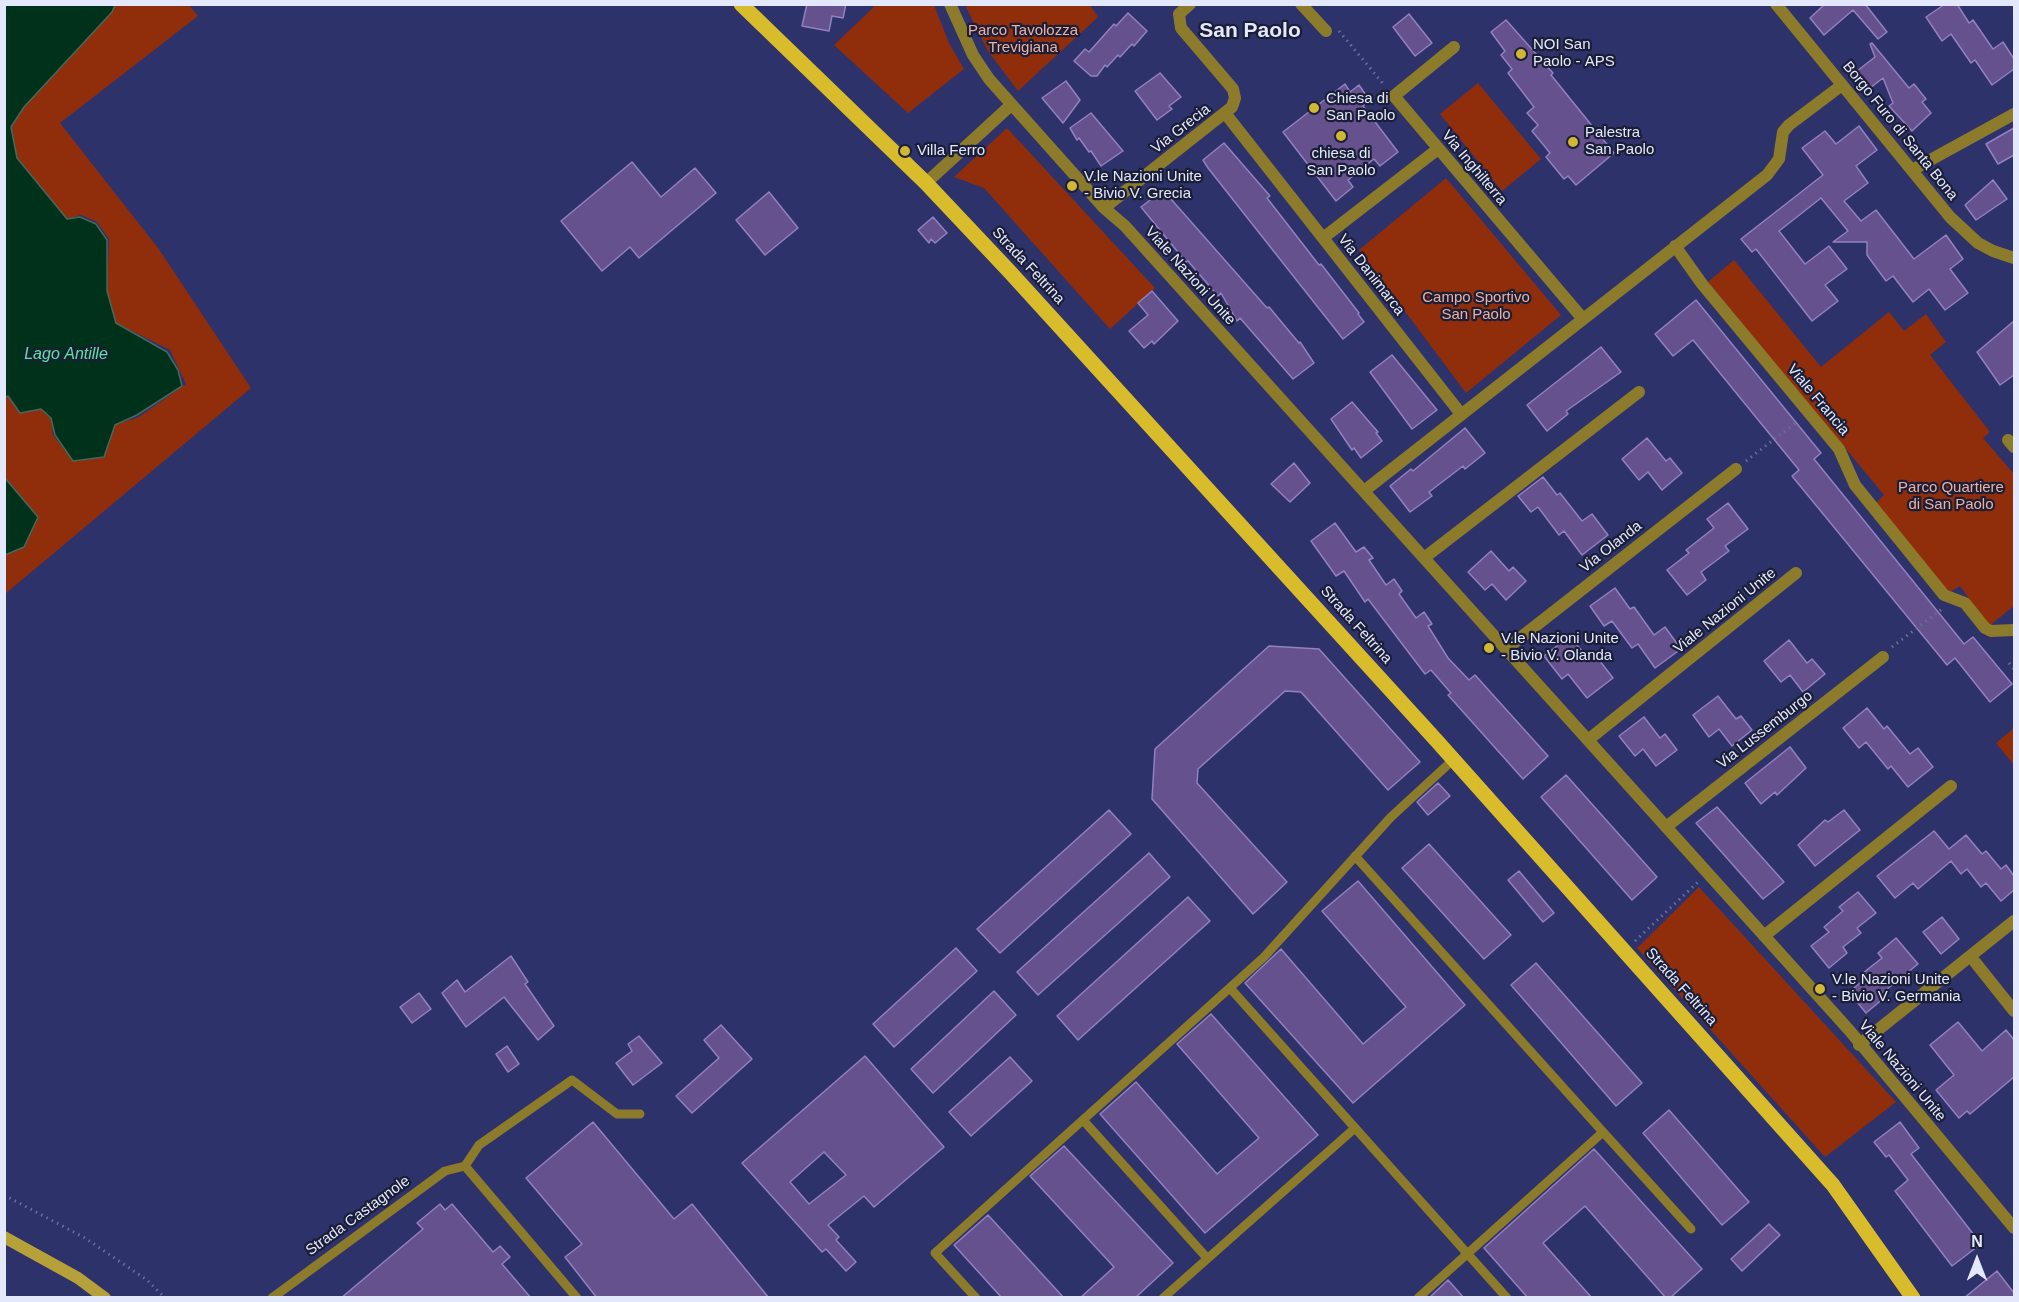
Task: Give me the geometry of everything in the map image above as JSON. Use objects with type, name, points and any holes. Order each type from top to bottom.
[{"type":"main road","name":"Strada Feltrina","points":[[741,4],[926,183],[1454,759],[1833,1185],[1913,1298]]},
{"type":"main road","points":[[4,1237],[78,1278],[105,1298]]},
{"type":"street","name":"Viale Nazioni Unite","points":[[950,4],[973,55],[1011,105],[1104,208],[1125,226],[1849,1030],[1858,1045],[2014,1228]]},
{"type":"street","name":"Via Grecia","points":[[1104,208],[1225,113],[1235,98],[1233,89],[1181,28],[1179,14],[1190,4]]},
{"type":"street","points":[[1301,4],[1331,30]]},
{"type":"street","name":"Borgo Furo di Santa Bona","points":[[1776,4],[1964,232],[1993,251],[2014,258]]},
{"type":"street","points":[[1394,96],[1454,47]]},
{"type":"street","points":[[1364,491],[1767,176],[1779,159],[1783,132],[1842,85]]},
{"type":"street","name":"Via Inghilterra","points":[[1394,96],[1583,319]]},
{"type":"street","points":[[926,183],[1011,105]]},
{"type":"street","name":"Via Danimarca","points":[[1225,113],[1459,416]]},
{"type":"street","points":[[1912,170],[2014,114]]},
{"type":"street","name":"Via Danimarca","points":[[1323,238],[1438,149]]},
{"type":"street","name":"Viale Francia","points":[[1675,246],[1702,284],[1839,448],[1855,485],[1948,598],[1965,603],[1985,628],[1991,631],[2014,630]]},
{"type":"street","points":[[1424,558],[1638,392]]},
{"type":"street","name":"Via Olanda","points":[[1506,649],[1736,469]]},
{"type":"street","name":"Viale Nazioni Unite","points":[[1588,740],[1796,573]]},
{"type":"street","name":"Via Lussemburgo","points":[[1666,827],[1883,657]]},
{"type":"street","points":[[1764,936],[1951,786]]},
{"type":"street","points":[[1858,1045],[2014,921]]},
{"type":"street","points":[[1975,962],[2014,1011]]},
{"type":"lane","points":[[976,1298],[935,1252],[1264,957],[1391,817],[1454,759]]},
{"type":"lane","points":[[1356,856],[1691,1229]]},
{"type":"lane","points":[[1230,988],[1507,1298]]},
{"type":"lane","points":[[577,1298],[465,1166],[479,1145],[573,1080],[617,1114],[640,1114]]},
{"type":"lane","points":[[1083,1120],[1207,1258]]},
{"type":"lane","points":[[1163,1298],[1355,1128]]},
{"type":"lane","points":[[1418,1298],[1603,1132]]},
{"type":"lane","name":"Strada Castagnole","points":[[272,1298],[445,1171],[465,1166]]},
{"type":"path","points":[[1331,30],[1394,96]]},
{"type":"path","points":[[1736,469],[1809,412]]},
{"type":"path","points":[[1883,657],[1944,608],[1948,598]]},
{"type":"path","points":[[2009,663],[2014,669]]},
{"type":"path","points":[[1625,951],[1707,873]]},
{"type":"path","points":[[4,1195],[85,1238],[132,1269],[165,1298]]},
{"type":"green space","points":[[115,5],[189,5],[198,16],[60,123],[158,248],[251,388],[5,594],[5,555],[24,547],[38,517],[5,477],[5,397],[8,396],[21,413],[41,409],[51,419],[53,435],[73,461],[104,457],[115,425],[139,417],[186,384],[170,350],[116,323],[107,291],[109,239],[97,222],[81,215],[67,219],[17,158],[11,126],[24,107],[112,12]]},
{"type":"green space","points":[[876,5],[934,5],[949,43],[964,69],[908,113],[834,45]]},
{"type":"green space","name":"Parco Tavolozza Trevigiana","points":[[965,5],[1090,5],[1098,17],[1018,91],[988,51]]},
{"type":"green space","points":[[1478,83],[1541,159],[1502,191],[1440,114]]},
{"type":"green space","points":[[1007,128],[1155,288],[1110,329],[984,188],[954,177]]},
{"type":"green space","name":"Campo Sportivo San Paolo","points":[[1446,178],[1561,315],[1466,393],[1359,250]]},
{"type":"green space","name":"Parco Quartiere di San Paolo","points":[[1734,260],[1821,367],[1889,312],[1904,331],[1926,314],[1946,342],[1930,355],[1990,432],[1983,438],[2014,474],[2014,606],[1989,626],[1960,586],[1948,593],[1876,503],[1884,495],[1708,282]]},
{"type":"green space","points":[[2014,728],[2014,765],[1996,743]]},
{"type":"green space","points":[[1699,887],[1896,1102],[1825,1157],[1637,948]]},
{"type":"water","name":"Lago Antille","points":[[5,4],[115,5],[112,12],[24,107],[11,127],[17,158],[67,219],[80,217],[96,224],[107,240],[107,291],[116,323],[167,352],[178,370],[182,386],[137,415],[115,425],[104,457],[73,461],[55,435],[51,418],[41,409],[20,413],[8,396],[5,397]]},
{"type":"water","points":[[4,477],[38,517],[24,547],[5,555]]},
{"type":"building","points":[[807,4],[846,4],[843,18],[832,16],[829,31],[802,26]]},
{"type":"building","points":[[1825,4],[1865,4],[1887,32],[1878,39],[1853,10],[1824,35],[1810,18]]},
{"type":"building","points":[[1945,4],[1957,4],[1969,23],[1973,20],[1993,49],[2003,42],[2014,59],[2014,69],[1992,85],[1975,60],[1971,63],[1951,34],[1942,41],[1926,17]]},
{"type":"building","points":[[1128,13],[1147,31],[1134,46],[1132,44],[1107,67],[1105,65],[1097,76],[1091,76],[1074,61],[1085,49],[1089,52],[1114,24],[1116,26]]},
{"type":"building","points":[[1409,14],[1432,43],[1415,56],[1393,27]]},
{"type":"building","points":[[1506,20],[1553,73],[1551,75],[1614,153],[1576,185],[1568,176],[1564,179],[1546,157],[1550,153],[1532,131],[1538,125],[1527,113],[1534,107],[1508,73],[1512,69],[1501,55],[1505,51],[1491,32]]},
{"type":"building","points":[[1872,43],[1909,88],[1914,84],[1926,99],[1922,102],[1931,113],[1912,131],[1889,106],[1893,103],[1883,78],[1870,88],[1857,71],[1875,57],[1870,44]]},
{"type":"building","points":[[1160,73],[1181,97],[1169,106],[1172,109],[1157,120],[1135,91]]},
{"type":"building","points":[[1066,81],[1080,100],[1063,123],[1042,98]]},
{"type":"building","points":[[1345,84],[1350,92],[1359,85],[1370,101],[1363,106],[1398,152],[1380,166],[1374,159],[1348,180],[1353,187],[1336,201],[1283,132]]},
{"type":"building","points":[[1091,113],[1123,151],[1101,166],[1079,138],[1077,140],[1070,128]]},
{"type":"building","points":[[1859,126],[1877,150],[1856,166],[1868,183],[1844,201],[1861,221],[1876,210],[1914,259],[1946,235],[1963,259],[1950,269],[1968,293],[1945,310],[1929,289],[1913,302],[1893,276],[1886,281],[1867,255],[1867,242],[1833,242],[1848,231],[1821,198],[1779,231],[1805,264],[1829,246],[1847,269],[1825,285],[1838,301],[1812,321],[1756,249],[1752,252],[1741,239],[1823,175],[1802,148],[1825,131],[1836,144]]},
{"type":"building","points":[[2014,128],[2014,155],[1998,164],[1986,144]]},
{"type":"building","points":[[1224,143],[1270,196],[1267,198],[1359,313],[1364,322],[1343,339],[1203,160]]},
{"type":"building","points":[[632,162],[661,197],[695,168],[716,193],[639,258],[630,247],[602,271],[561,221]]},
{"type":"building","points":[[1993,180],[2007,199],[1976,220],[1965,205]]},
{"type":"building","points":[[1163,190],[1300,342],[1314,363],[1293,379],[1240,318],[1237,321],[1221,293],[1218,296],[1188,261],[1186,262],[1141,207]]},
{"type":"building","points":[[769,192],[798,228],[765,255],[736,220]]},
{"type":"building","points":[[933,217],[947,233],[935,243],[931,239],[929,243],[918,230]]},
{"type":"building","points":[[1152,291],[1178,321],[1154,344],[1152,341],[1144,348],[1129,331],[1148,315],[1138,303]]},
{"type":"building","points":[[1696,300],[1821,453],[1814,459],[1964,644],[1973,637],[2012,684],[1990,702],[1955,658],[1947,665],[1792,476],[1799,470],[1693,340],[1673,356],[1655,334]]},
{"type":"building","points":[[2014,321],[2014,375],[2000,385],[1977,352]]},
{"type":"building","points":[[1601,347],[1621,372],[1566,411],[1568,414],[1547,431],[1527,405]]},
{"type":"building","points":[[1392,355],[1437,410],[1412,429],[1370,372]]},
{"type":"building","points":[[1352,402],[1378,432],[1376,433],[1382,441],[1361,458],[1354,448],[1352,450],[1331,419]]},
{"type":"building","points":[[1465,428],[1485,453],[1465,469],[1463,466],[1429,492],[1432,496],[1410,512],[1390,486],[1411,469],[1413,471]]},
{"type":"building","points":[[1647,438],[1666,461],[1670,458],[1682,473],[1662,490],[1648,472],[1639,480],[1622,459]]},
{"type":"building","points":[[1294,463],[1310,483],[1290,502],[1271,484]]},
{"type":"building","points":[[1543,477],[1557,495],[1560,493],[1582,521],[1592,514],[1608,535],[1582,555],[1564,531],[1559,535],[1538,507],[1531,512],[1518,496]]},
{"type":"building","points":[[1728,503],[1748,529],[1725,546],[1729,551],[1701,572],[1706,580],[1687,595],[1667,570],[1689,553],[1686,550],[1714,528],[1707,519]]},
{"type":"building","points":[[1335,523],[1356,552],[1364,547],[1373,558],[1369,560],[1386,585],[1394,579],[1402,591],[1399,594],[1416,618],[1424,612],[1432,624],[1428,626],[1448,658],[1469,680],[1475,675],[1548,756],[1523,779],[1448,695],[1451,693],[1431,670],[1425,674],[1368,599],[1365,602],[1344,571],[1336,576],[1311,541]]},
{"type":"building","points":[[1491,551],[1509,571],[1513,567],[1526,581],[1506,600],[1492,584],[1485,590],[1468,572]]},
{"type":"building","points":[[1615,588],[1630,609],[1634,607],[1654,635],[1665,627],[1681,649],[1655,668],[1638,644],[1632,648],[1612,621],[1604,626],[1590,606]]},
{"type":"building","points":[[1570,636],[1589,660],[1596,656],[1613,678],[1587,698],[1568,674],[1562,679],[1544,656]]},
{"type":"building","points":[[1789,640],[1807,663],[1812,659],[1825,674],[1803,692],[1790,675],[1781,682],[1764,661]]},
{"type":"building","points":[[1269,646],[1319,649],[1420,762],[1388,790],[1301,692],[1285,691],[1198,769],[1197,783],[1287,882],[1253,914],[1152,799],[1155,749]]},
{"type":"building","points":[[1718,696],[1736,719],[1741,716],[1752,730],[1732,746],[1719,729],[1709,737],[1693,715]]},
{"type":"building","points":[[1867,708],[1884,729],[1887,726],[1910,754],[1918,748],[1933,767],[1908,787],[1891,766],[1888,769],[1866,742],[1859,748],[1843,728]]},
{"type":"building","points":[[1644,717],[1660,738],[1665,734],[1677,750],[1656,766],[1643,749],[1635,756],[1619,736]]},
{"type":"building","points":[[1790,747],[1806,768],[1777,795],[1775,792],[1761,804],[1745,783]]},
{"type":"building","points":[[1566,775],[1657,877],[1632,900],[1541,797]]},
{"type":"building","points":[[1438,783],[1450,796],[1428,815],[1417,802]]},
{"type":"building","points":[[1717,807],[1784,882],[1763,899],[1696,823]]},
{"type":"building","points":[[1109,810],[1131,834],[1000,953],[977,929]]},
{"type":"building","points":[[1844,810],[1860,830],[1815,866],[1798,845],[1825,820],[1828,822]]},
{"type":"building","points":[[1934,831],[1949,849],[1966,835],[1982,854],[1986,851],[2001,869],[2006,865],[2014,876],[2014,890],[2001,901],[1986,883],[1981,887],[1967,869],[1961,874],[1951,861],[1918,889],[1913,883],[1895,898],[1877,876]]},
{"type":"building","points":[[1429,844],[1511,935],[1484,959],[1402,868]]},
{"type":"building","points":[[1149,853],[1170,877],[1038,995],[1017,972]]},
{"type":"building","points":[[1519,871],[1554,913],[1543,922],[1508,880]]},
{"type":"building","points":[[1358,881],[1465,1005],[1353,1103],[1245,983],[1281,949],[1363,1044],[1406,1007],[1322,911]]},
{"type":"building","points":[[1858,892],[1876,913],[1857,928],[1861,933],[1843,947],[1847,953],[1829,968],[1811,946],[1829,932],[1824,927],[1843,911],[1839,907]]},
{"type":"building","points":[[1188,897],[1210,921],[1078,1040],[1057,1016]]},
{"type":"building","points":[[1942,917],[1959,939],[1941,954],[1923,932]]},
{"type":"building","points":[[1896,938],[1918,964],[1881,994],[1884,998],[1866,1013],[1849,992],[1867,977],[1863,973],[1882,958],[1878,953]]},
{"type":"building","points":[[956,948],[977,971],[894,1047],[873,1024]]},
{"type":"building","points":[[511,956],[528,982],[525,984],[554,1026],[538,1040],[504,997],[466,1027],[442,993],[457,980],[465,992]]},
{"type":"building","points":[[1536,963],[1642,1083],[1616,1106],[1511,985]]},
{"type":"building","points":[[994,991],[1016,1015],[933,1093],[911,1069]]},
{"type":"building","points":[[419,993],[431,1009],[412,1023],[400,1007]]},
{"type":"building","points":[[1211,1014],[1318,1135],[1205,1233],[1100,1114],[1136,1082],[1217,1174],[1259,1138],[1177,1044]]},
{"type":"building","points":[[1958,1022],[1982,1051],[2006,1030],[2014,1040],[2014,1077],[1970,1114],[1967,1111],[1959,1118],[1936,1090],[1954,1075],[1930,1045]]},
{"type":"building","points":[[721,1025],[752,1059],[692,1113],[676,1096],[719,1058],[704,1040]]},
{"type":"building","points":[[639,1036],[662,1063],[633,1085],[616,1063],[632,1051],[628,1044]]},
{"type":"building","points":[[507,1046],[519,1064],[508,1072],[496,1054]]},
{"type":"building","points":[[865,1056],[944,1147],[874,1207],[864,1196],[828,1225],[839,1237],[836,1240],[856,1262],[846,1271],[826,1249],[822,1252],[742,1163]],"holes":[[[824,1152],[846,1175],[809,1204],[790,1182]]]},
{"type":"building","points":[[1010,1057],[1032,1081],[971,1136],[949,1112]]},
{"type":"building","points":[[1669,1110],[1749,1202],[1722,1225],[1643,1133]]},
{"type":"building","points":[[593,1122],[674,1219],[692,1204],[769,1298],[597,1298],[565,1257],[582,1244],[526,1178]]},
{"type":"building","points":[[1900,1122],[1919,1148],[1911,1154],[1981,1244],[1952,1266],[1895,1191],[1908,1180],[1889,1155],[1886,1157],[1874,1142]]},
{"type":"building","points":[[1064,1146],[1173,1263],[1135,1298],[1080,1298],[1114,1267],[1030,1176]]},
{"type":"building","points":[[1594,1149],[1702,1269],[1670,1298],[1666,1298],[1585,1206],[1543,1243],[1592,1298],[1528,1298],[1484,1248]]},
{"type":"building","points":[[440,1204],[445,1210],[452,1204],[493,1252],[500,1246],[510,1257],[502,1264],[531,1298],[341,1298],[423,1229],[417,1223]]},
{"type":"building","points":[[988,1215],[1064,1298],[1002,1298],[954,1245]]},
{"type":"building","points":[[1769,1224],[1780,1235],[1742,1271],[1731,1259]]},
{"type":"building","points":[[1997,1271],[2014,1293],[2014,1298],[1964,1298]]},
{"type":"building","points":[[1448,1280],[1464,1298],[1429,1298]]},
{"type":"place","name":"NOI San Paolo - APS","points":[[1521,54]]},
{"type":"place","name":"Chiesa di San Paolo","points":[[1314,108]]},
{"type":"place","name":"chiesa di San Paolo","points":[[1341,136]]},
{"type":"place","name":"Palestra San Paolo","points":[[1573,142]]},
{"type":"place","name":"Villa Ferro","points":[[905,151]]},
{"type":"place","name":"V.le Nazioni Unite - Bivio V. Grecia","points":[[1072,186]]},
{"type":"place","name":"V.le Nazioni Unite - Bivio V. Olanda","points":[[1489,648]]},
{"type":"place","name":"V.le Nazioni Unite - Bivio V. Germania","points":[[1820,989]]},
{"type":"district","name":"San Paolo","points":[[1250,31]]}]
